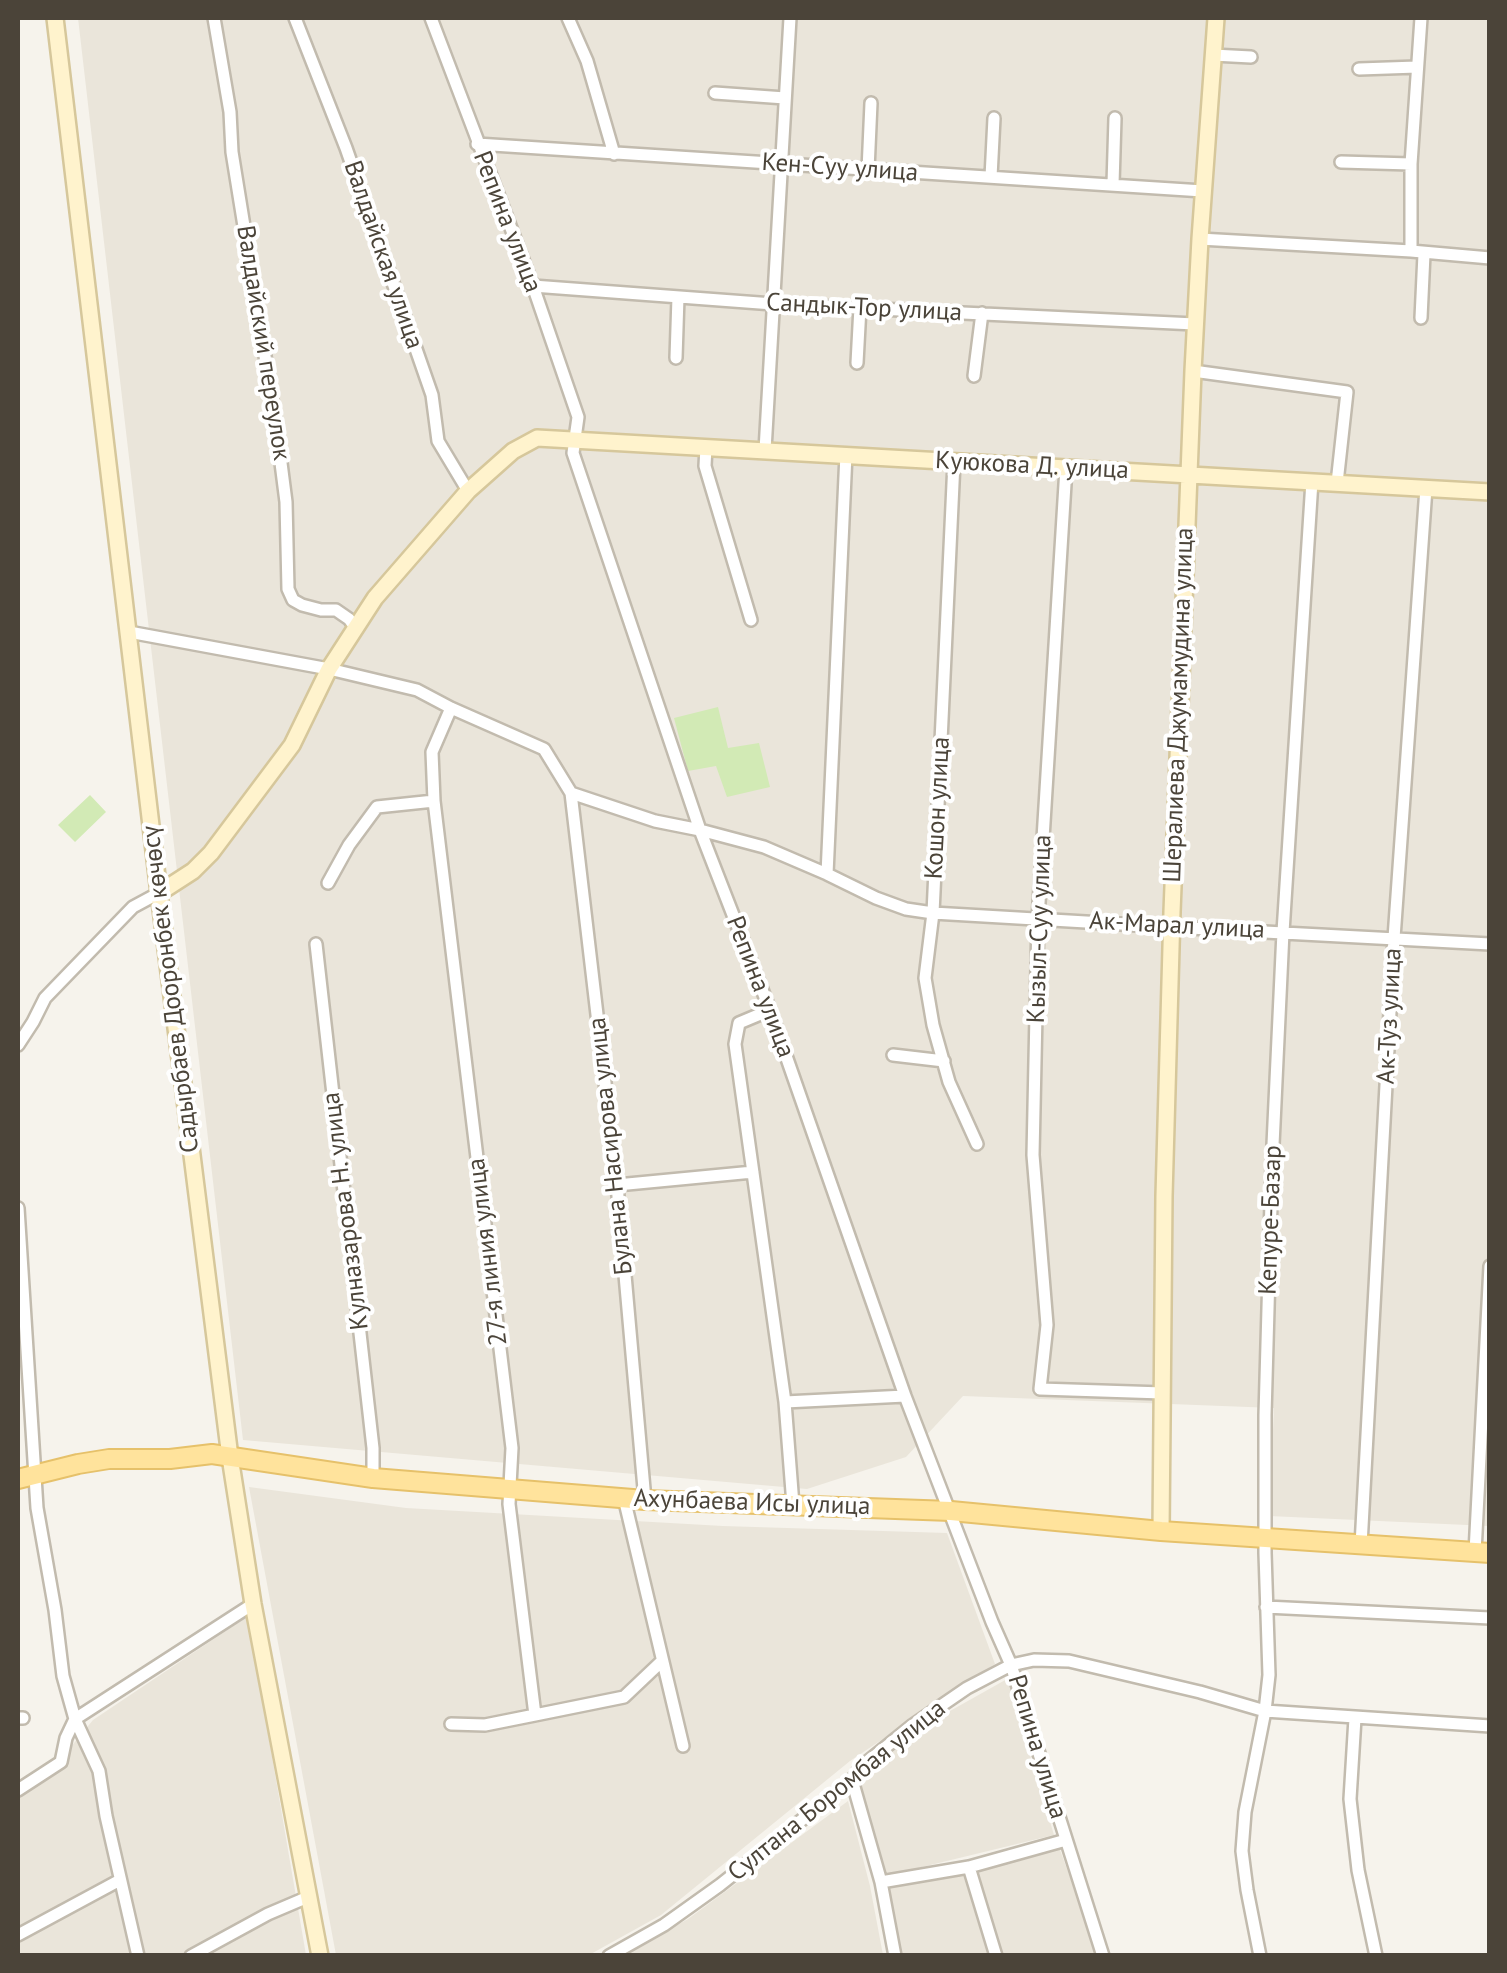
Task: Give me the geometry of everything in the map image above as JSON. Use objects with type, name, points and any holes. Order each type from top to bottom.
[{"type":"main road","name":"Ахунбаева Исы улица","points":[[27,1477],[109,1459],[212,1454],[372,1478],[645,1500],[950,1511],[1161,1531],[1482,1552]]},
{"type":"street","name":"Садырбаев Дооронбек көчөсү","points":[[56,18],[230,1457],[253,1604],[320,1956]]},
{"type":"street","name":"Валдайский переулок","points":[[214,18],[286,502],[288,589],[293,600],[321,610],[336,610],[355,627]]},
{"type":"street","name":"Валдайская улица","points":[[295,18],[346,148],[432,396],[438,440],[468,491]]},
{"type":"street","name":"Репина улица","points":[[430,18],[533,286],[578,417],[573,453],[700,830],[770,1010],[905,1396],[1011,1665],[1102,1956]]},
{"type":"street","points":[[568,18],[587,62],[614,154]]},
{"type":"street","points":[[765,450],[790,18]]},
{"type":"street","name":"Шералиева Джумамудина улица","points":[[1161,1531],[1171,928],[1193,371],[1216,18]]},
{"type":"street","points":[[1421,18],[1411,164],[1421,318]]},
{"type":"street","points":[[1213,55],[1251,57]]},
{"type":"street","points":[[1359,69],[1417,67]]},
{"type":"street","points":[[715,92],[785,98]]},
{"type":"street","points":[[868,170],[872,103]]},
{"type":"street","points":[[990,177],[994,118]]},
{"type":"street","points":[[1113,184],[1115,118]]},
{"type":"street","name":"Кен-Суу улица","points":[[477,144],[1203,191]]},
{"type":"street","points":[[1341,162],[1411,164]]},
{"type":"street","points":[[1200,238],[1490,258]]},
{"type":"street","name":"Сандык-Тор улица","points":[[533,286],[774,304],[1196,324]]},
{"type":"street","points":[[676,358],[678,297]]},
{"type":"street","points":[[857,363],[860,307]]},
{"type":"street","points":[[974,376],[982,313]]},
{"type":"street","points":[[1193,371],[1347,392],[1337,483]]},
{"type":"street","points":[[18,1044],[44,998],[133,906],[193,871],[210,853],[292,745],[329,668],[375,598],[468,491],[528,441],[546,437],[574,440]]},
{"type":"street","name":"Куюкова Д. улица","points":[[574,440],[1490,492]]},
{"type":"street","points":[[706,447],[705,466],[751,620]]},
{"type":"street","points":[[827,874],[846,454]]},
{"type":"street","name":"Кошон улица","points":[[954,462],[933,913],[925,978],[949,1082],[977,1144]]},
{"type":"street","name":"Кызыл-Суу улица","points":[[1066,468],[1038,919],[1033,1155],[1047,1325],[1040,1389],[1163,1393]]},
{"type":"street","name":"Кепуре-Базар","points":[[1260,1956],[1242,1851],[1269,1676],[1265,1415],[1272,1185],[1283,932],[1312,481]]},
{"type":"street","name":"Ак-Туз улица","points":[[1361,1545],[1394,938],[1426,488]]},
{"type":"street","points":[[129,632],[329,668],[416,690],[544,749],[571,792],[654,821],[700,830]]},
{"type":"street","name":"27-я линия улица","points":[[450,708],[432,752],[434,801],[512,1448],[509,1504],[535,1715]]},
{"type":"street","name":"Булана Насирова улица","points":[[571,792],[617,1185],[645,1500]]},
{"type":"street","points":[[328,884],[349,845],[377,807],[434,801]]},
{"type":"street","name":"Ак-Марал улица","points":[[700,830],[764,847],[876,898],[906,909],[933,913],[1490,944]]},
{"type":"street","name":"Кулназарова Н. улица","points":[[316,944],[373,1448],[372,1478]]},
{"type":"street","points":[[770,1010],[739,1023],[735,1044],[786,1402],[794,1505]]},
{"type":"street","points":[[893,1055],[944,1061]]},
{"type":"street","points":[[617,1185],[752,1172]]},
{"type":"street","points":[[18,1208],[27,1477],[37,1508],[63,1676],[75,1719],[99,1771],[138,1956]]},
{"type":"street","points":[[1482,1552],[1490,1266]]},
{"type":"street","points":[[786,1402],[905,1396]]},
{"type":"street","points":[[624,1498],[683,1746]]},
{"type":"street","points":[[18,1790],[61,1762],[75,1719],[253,1604]]},
{"type":"street","points":[[1266,1608],[1490,1618]]},
{"type":"street","points":[[450,1724],[485,1725],[624,1697],[662,1660]]},
{"type":"street","name":"Султана Боромбая улица","points":[[608,1956],[664,1926],[706,1896],[852,1780],[913,1725],[967,1688],[1011,1665],[1034,1660],[1068,1661],[1265,1711],[1490,1726]]},
{"type":"street","points":[[1355,1718],[1350,1799],[1358,1870],[1376,1956]]},
{"type":"street","points":[[852,1780],[895,1956]]},
{"type":"street","points":[[880,1882],[970,1866],[1066,1840]]},
{"type":"street","points":[[970,1866],[996,1956]]},
{"type":"street","points":[[18,1935],[120,1880]]},
{"type":"street","points":[[191,1956],[308,1896]]},
{"type":"shaded area","points":[[78,18],[1489,18],[1489,1526],[1269,1516],[1274,1408],[963,1396],[906,1457],[807,1489],[243,1440]]},
{"type":"shaded area","points":[[249,1487],[406,1508],[723,1526],[947,1533],[995,1664],[850,1761],[661,1915],[589,1955],[336,1955]]},
{"type":"shaded area","points":[[248,1616],[306,1955],[18,1956],[18,1798],[41,1783],[93,1720]]},
{"type":"shaded area","points":[[1007,1679],[1054,1835],[885,1876],[860,1781],[918,1729]]},
{"type":"shaded area","points":[[848,1801],[883,1955],[622,1955],[688,1919]]},
{"type":"shaded area","points":[[1059,1847],[1098,1955],[901,1955],[889,1888]]},
{"type":"green space","points":[[718,707],[728,748],[759,743],[770,787],[727,797],[716,766],[688,771],[674,718]]},
{"type":"green space","points":[[90,795],[106,812],[75,842],[58,825]]}]
